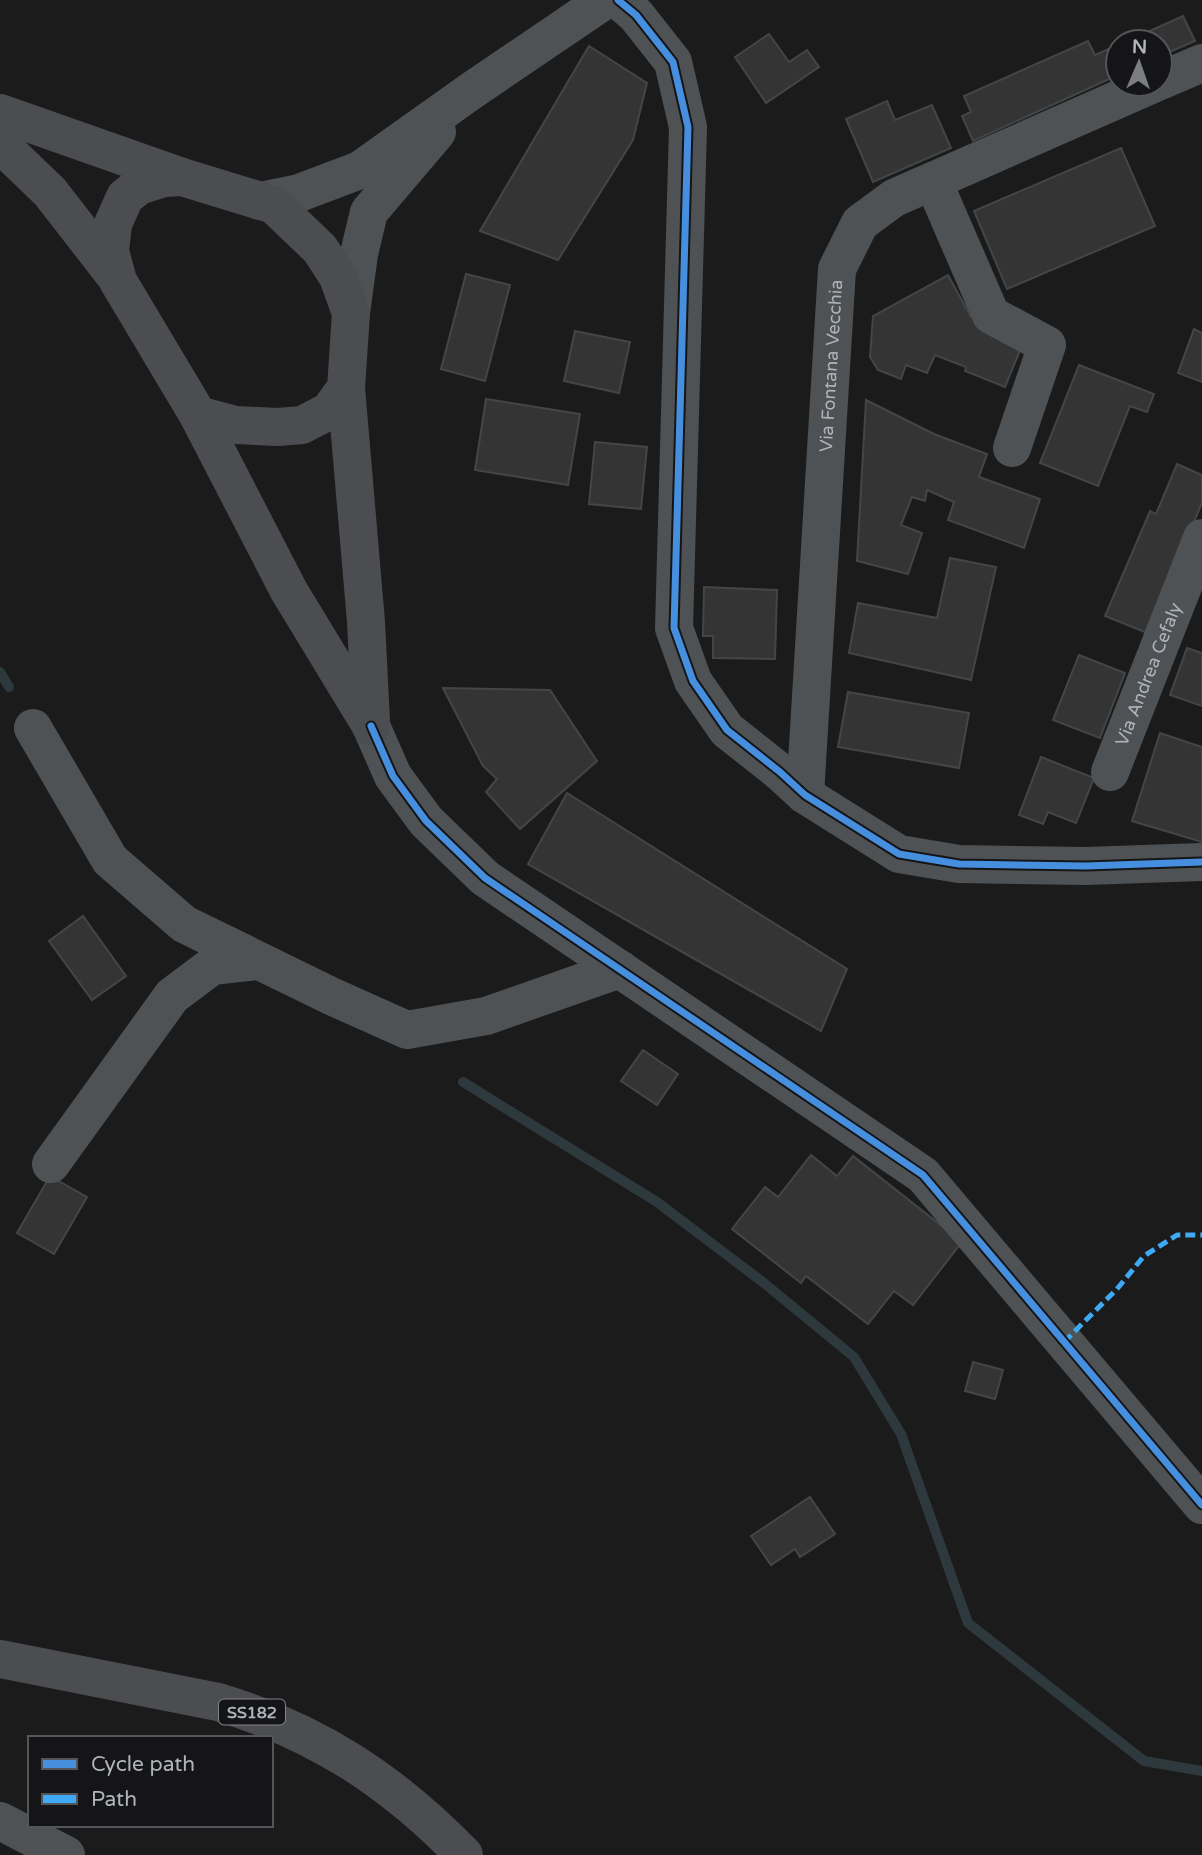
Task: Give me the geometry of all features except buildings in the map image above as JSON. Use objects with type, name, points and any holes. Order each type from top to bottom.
[{"type":"main road","points":[[0,113],[182,177],[274,205],[320,249],[338,277],[351,313],[345,388],[366,622],[371,726]]},
{"type":"main road","points":[[0,144],[50,192],[118,281],[198,415],[289,591],[371,726]]},
{"type":"main road","points":[[118,281],[110,251],[113,224],[125,197],[139,186],[164,178],[182,177]]},
{"type":"main road","points":[[198,415],[236,425],[302,425],[330,411],[345,388]]},
{"type":"main road","name":"SS182","points":[[0,1659],[218,1702],[254,1713],[325,1745],[378,1777],[431,1821],[464,1855]]},
{"type":"street","points":[[260,201],[299,193],[360,170],[605,0]]},
{"type":"street","points":[[618,0],[636,15],[673,62],[688,127],[674,628],[693,681],[727,730],[805,795],[900,854],[959,864],[1086,866],[1202,862]]},
{"type":"street","points":[[351,313],[359,254],[369,212],[471,91]]},
{"type":"street","name":"Via Fontana Vecchia","points":[[805,795],[836,269],[860,223],[894,198],[1121,98]]},
{"type":"street","points":[[933,181],[992,315],[1047,345],[1012,447]]},
{"type":"street","name":"Via Andrea Cefaly","points":[[1110,772],[1202,538]]},
{"type":"street","points":[[371,726],[393,776],[426,821],[485,878],[923,1175],[1202,1505]]},
{"type":"street","points":[[33,728],[110,860],[184,924],[407,1030],[486,1016],[620,969]]},
{"type":"street","points":[[51,1164],[173,996],[212,966],[257,961]]},
{"type":"street","points":[[0,1821],[66,1855]]},
{"type":"waterway","points":[[0,672],[9,687]]},
{"type":"waterway","points":[[463,1082],[657,1202],[764,1283],[854,1357],[901,1434],[968,1623],[1144,1761],[1202,1771]]},
{"type":"marked path","points":[[1064,1342],[1117,1289],[1144,1256],[1177,1235],[1202,1235]]},
{"type":"cycle path","points":[[618,0],[636,15],[673,62],[688,127],[674,628],[693,681],[727,730],[805,795],[899,854],[959,864],[1086,866],[1202,862]]},
{"type":"cycle path","points":[[371,726],[393,776],[426,821],[485,878],[923,1175],[1202,1505]]}]
